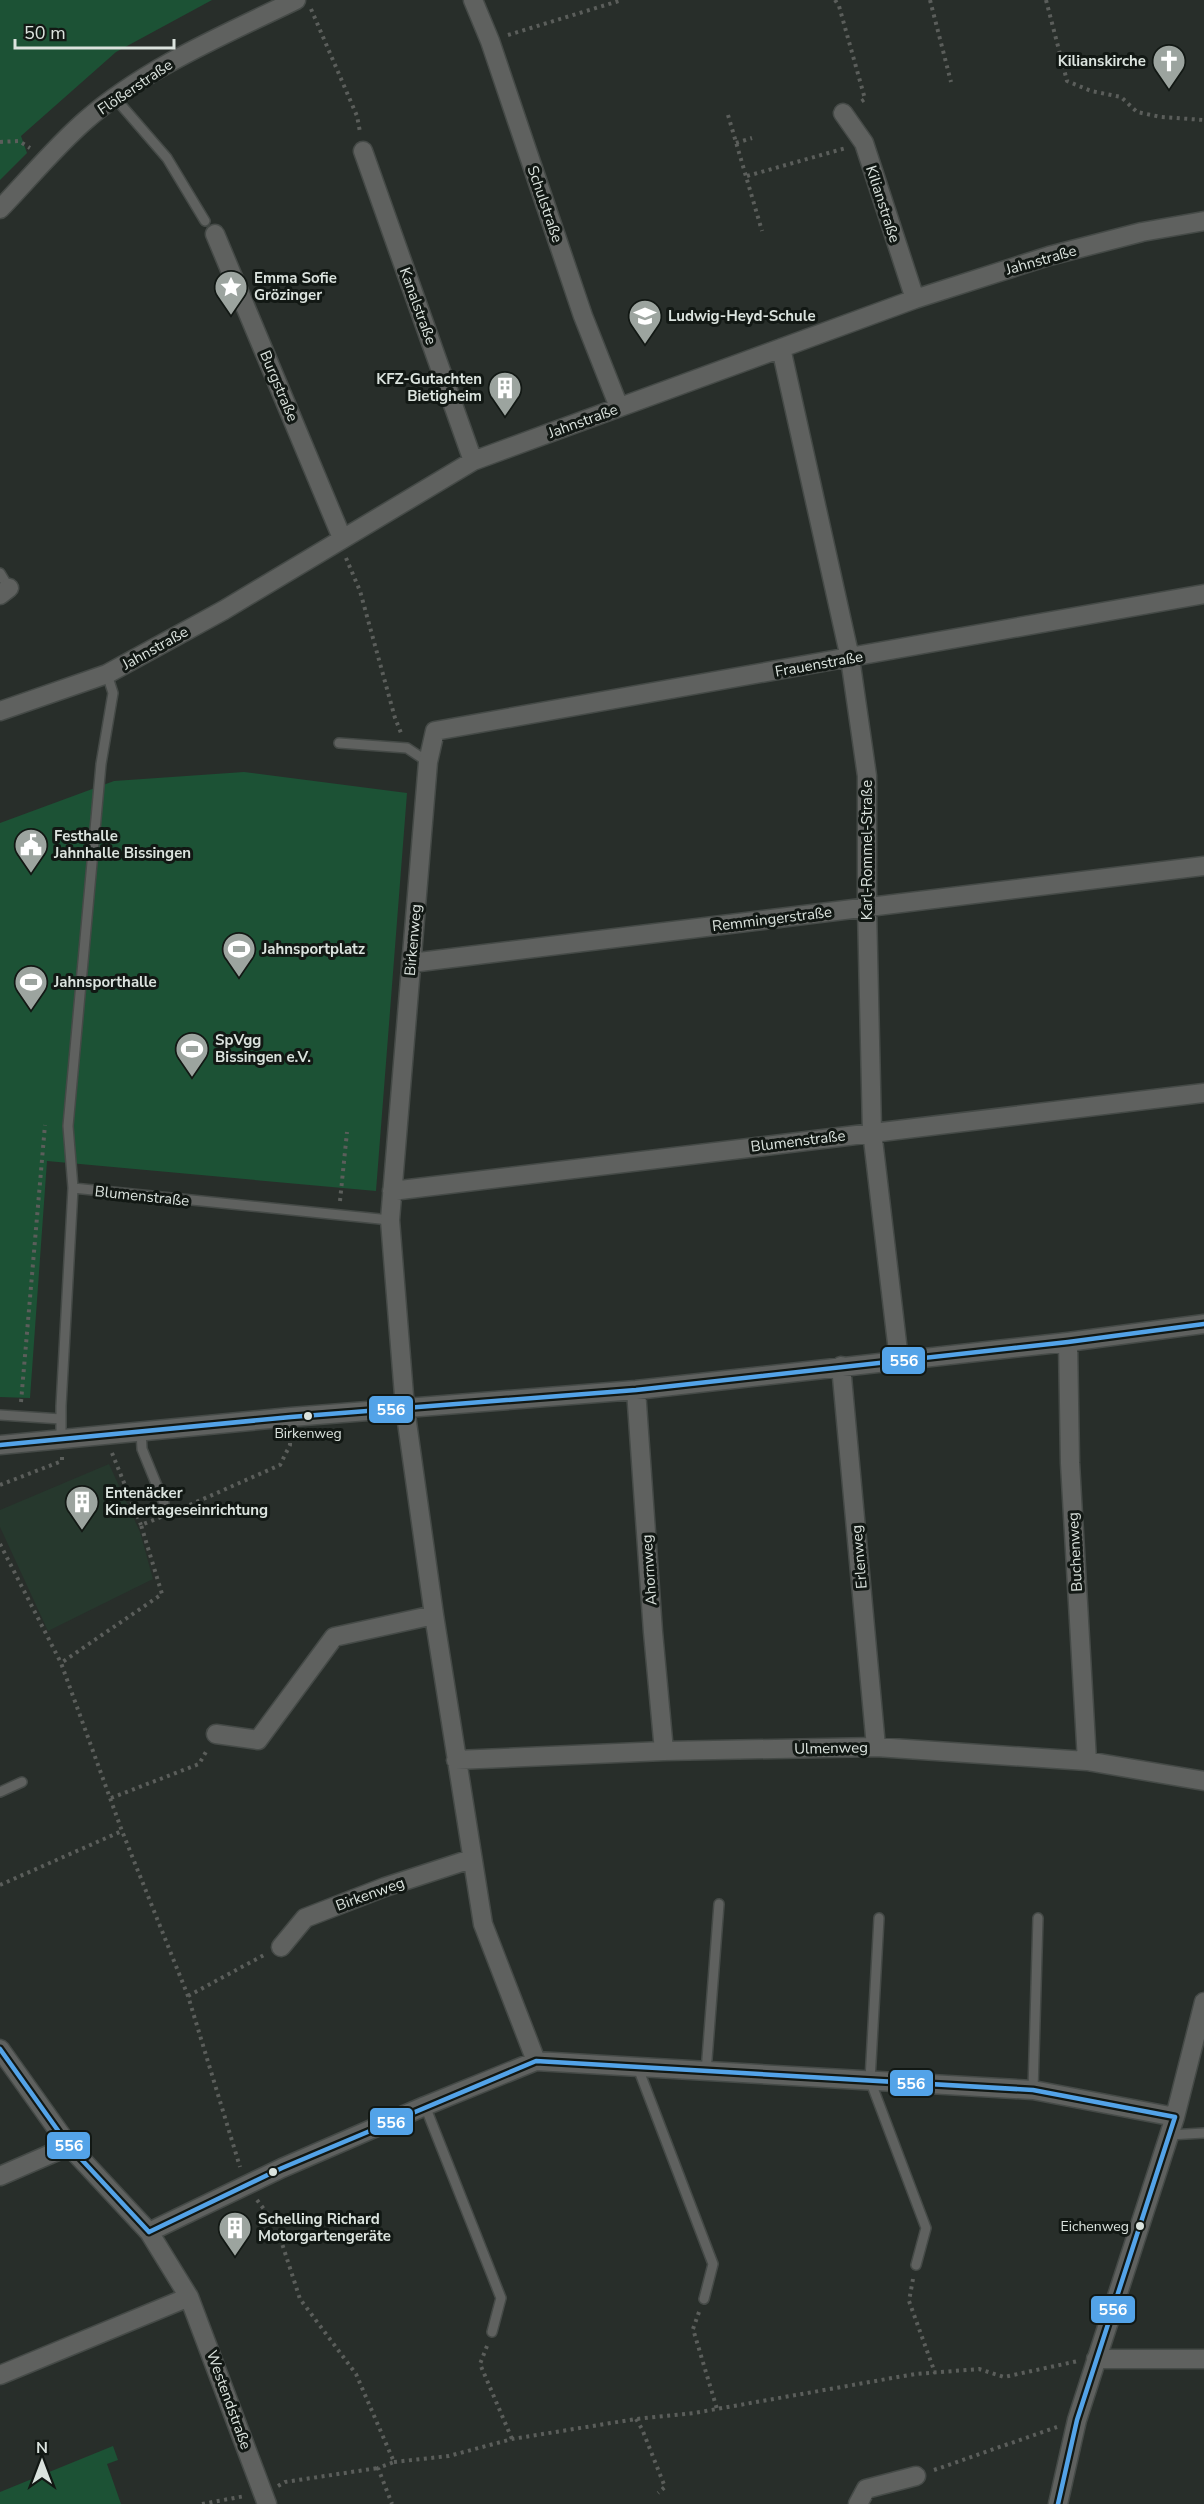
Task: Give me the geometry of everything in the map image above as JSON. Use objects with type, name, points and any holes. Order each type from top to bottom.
[{"type":"street","name":"Flößerstraße","points":[[0,209],[85,121],[115,98],[177,59],[296,0]]},
{"type":"street","name":"Schulstraße","points":[[473,0],[490,40],[583,316],[619,407]]},
{"type":"street","name":"Kilianstraße","points":[[843,113],[864,143],[915,299]]},
{"type":"street","name":"Kanalstraße","points":[[363,151],[473,462]]},
{"type":"street","name":"Jahnstraße","points":[[0,711],[108,674],[224,610],[473,462],[915,299],[1049,256],[1142,232],[1204,221]]},
{"type":"street","name":"Burgstraße","points":[[210,228],[342,538]]},
{"type":"street","name":"Karl-Rommel-Straße","points":[[781,348],[850,658],[867,776],[867,908],[872,1131],[899,1360]]},
{"type":"street","name":"Frauenstraße","points":[[435,731],[1204,594]]},
{"type":"street","name":"Birkenweg","points":[[435,731],[428,762],[390,1220],[405,1408],[471,1859],[483,1924],[536,2061]]},
{"type":"street","name":"Remmingerstraße","points":[[411,963],[1204,866]]},
{"type":"street","name":"Blumenstraße","points":[[392,1191],[872,1131],[1204,1093]]},
{"type":"street","points":[[0,1445],[62,1441],[110,1434],[291,1417],[636,1390],[1068,1342],[1204,1324]]},
{"type":"street","name":"Buchenweg","points":[[1068,1342],[1070,1463],[1087,1761]]},
{"type":"street","name":"Erlenweg","points":[[840,1366],[876,1747]]},
{"type":"street","name":"Ahornweg","points":[[636,1390],[653,1632],[664,1750]]},
{"type":"street","points":[[216,1734],[258,1740],[334,1637],[434,1616]]},
{"type":"street","name":"Ulmenweg","points":[[456,1760],[664,1750],[876,1747],[1087,1761],[1204,1781]]},
{"type":"street","name":"Birkenweg","points":[[281,1947],[305,1918],[385,1887],[471,1859]]},
{"type":"street","points":[[1058,2504],[1077,2420],[1172,2126],[1203,2007]]},
{"type":"street","name":"Westendstraße","points":[[0,2049],[69,2146],[149,2232],[189,2297],[265,2498]]},
{"type":"street","points":[[149,2232],[246,2185],[425,2106],[536,2061],[1032,2090],[1172,2126]]},
{"type":"street","points":[[0,2176],[69,2146]]},
{"type":"street","points":[[0,2375],[189,2297]]},
{"type":"street","points":[[1096,2360],[1204,2359]]},
{"type":"street","points":[[858,2504],[866,2488],[916,2476]]},
{"type":"lane","name":"Burgstraße","points":[[115,98],[167,158],[210,228]]},
{"type":"lane","points":[[73,1188],[68,1126],[101,764],[113,693],[108,674]]},
{"type":"lane","points":[[339,743],[407,748],[428,762]]},
{"type":"lane","name":"Blumenstraße","points":[[62,1441],[61,1419],[73,1188],[390,1220]]},
{"type":"lane","points":[[0,1415],[61,1419]]},
{"type":"lane","points":[[141,1431],[142,1449],[164,1503]]},
{"type":"lane","points":[[0,1792],[22,1782]]},
{"type":"lane","points":[[706,2072],[719,1904]]},
{"type":"lane","points":[[879,1918],[870,2080],[926,2228],[916,2265]]},
{"type":"lane","points":[[1032,2090],[1038,1918]]},
{"type":"lane","points":[[638,2068],[713,2264],[704,2299]]},
{"type":"lane","points":[[425,2106],[501,2298],[492,2332]]},
{"type":"lane","points":[[1172,2126],[1204,2133]]},
{"type":"path","points":[[307,0],[357,116],[363,151]]},
{"type":"path","points":[[490,40],[622,0]]},
{"type":"path","points":[[835,0],[839,6],[865,99],[843,113]]},
{"type":"path","points":[[930,0],[951,82]]},
{"type":"path","points":[[1046,0],[1067,81],[1091,91],[1121,97],[1137,112],[1161,117],[1204,120]]},
{"type":"path","points":[[728,115],[762,231]]},
{"type":"path","points":[[736,143],[752,138]]},
{"type":"path","points":[[0,142],[19,141],[35,150],[46,162]]},
{"type":"path","points":[[747,176],[864,143]]},
{"type":"path","points":[[342,538],[348,565],[360,591],[395,718],[407,748]]},
{"type":"path","points":[[20,1417],[45,1125]]},
{"type":"path","points":[[339,1216],[347,1132]]},
{"type":"path","points":[[141,1525],[280,1466],[290,1445],[291,1417]]},
{"type":"path","points":[[61,1663],[162,1594],[141,1525],[113,1458],[110,1434]]},
{"type":"path","points":[[0,1485],[62,1461],[62,1441]]},
{"type":"path","points":[[0,1544],[61,1663],[122,1831],[188,1996],[246,2185],[276,2225],[300,2299],[356,2374],[394,2462]]},
{"type":"path","points":[[111,1798],[199,1764],[216,1734]]},
{"type":"path","points":[[0,1884],[122,1831]]},
{"type":"path","points":[[188,1996],[281,1947]]},
{"type":"path","points":[[916,2265],[909,2301],[935,2373]]},
{"type":"path","points":[[704,2299],[693,2329],[717,2409]]},
{"type":"path","points":[[492,2332],[480,2364],[512,2439]]},
{"type":"path","points":[[202,2504],[265,2498],[285,2482],[378,2468],[394,2462],[449,2456],[512,2439],[636,2419],[717,2409],[915,2374],[979,2369],[1004,2377],[1079,2361],[1096,2360]]},
{"type":"path","points":[[636,2419],[665,2487],[658,2493]]},
{"type":"path","points":[[916,2476],[1077,2420]]},
{"type":"path","points":[[378,2468],[392,2504]]},
{"type":"shaded area","points":[[109,1464],[140,1532],[153,1579],[48,1631],[0,1527],[0,1510]]},
{"type":"green space","points":[[0,0],[212,0],[116,52],[21,136],[27,153],[0,180]]},
{"type":"green space","name":"SpVgg Bissingen e.V.","points":[[244,772],[407,793],[376,1191],[47,1161],[30,1398],[0,1397],[0,823],[114,781]]},
{"type":"green space","points":[[113,2446],[118,2460],[107,2464],[121,2504],[0,2504],[0,2492]]},
{"type":"transit line","name":"556","points":[[0,1445],[291,1417],[636,1390],[1068,1342],[1204,1324]]},
{"type":"transit line","name":"556","points":[[0,2049],[69,2146],[149,2232]]},
{"type":"transit line","name":"556","points":[[149,2232],[282,2168],[536,2061],[1033,2090],[1175,2117]]},
{"type":"transit line","name":"556","points":[[1058,2504],[1077,2420],[1175,2117]]},
{"type":"place","name":"Kilianskirche","points":[[1169,90]]},
{"type":"place","name":"Emma Sofie Grözinger","points":[[231,316]]},
{"type":"place","name":"Ludwig-Heyd-Schule","points":[[645,345]]},
{"type":"place","name":"KFZ-Gutachten Bietigheim","points":[[505,417]]},
{"type":"place","name":"Festhalle Jahnhalle Bissingen","points":[[31,874]]},
{"type":"place","name":"Jahnsportplatz","points":[[239,978]]},
{"type":"place","name":"Jahnsporthalle","points":[[31,1011]]},
{"type":"place","name":"SpVgg Bissingen e.V.","points":[[192,1078]]},
{"type":"place","name":"Birkenweg","points":[[308,1416]]},
{"type":"place","name":"Entenäcker Kindertageseinrichtung","points":[[82,1531]]},
{"type":"place","name":"Eichenweg","points":[[1140,2226]]},
{"type":"place","name":"Schelling Richard Motorgartengeräte","points":[[235,2257]]}]
